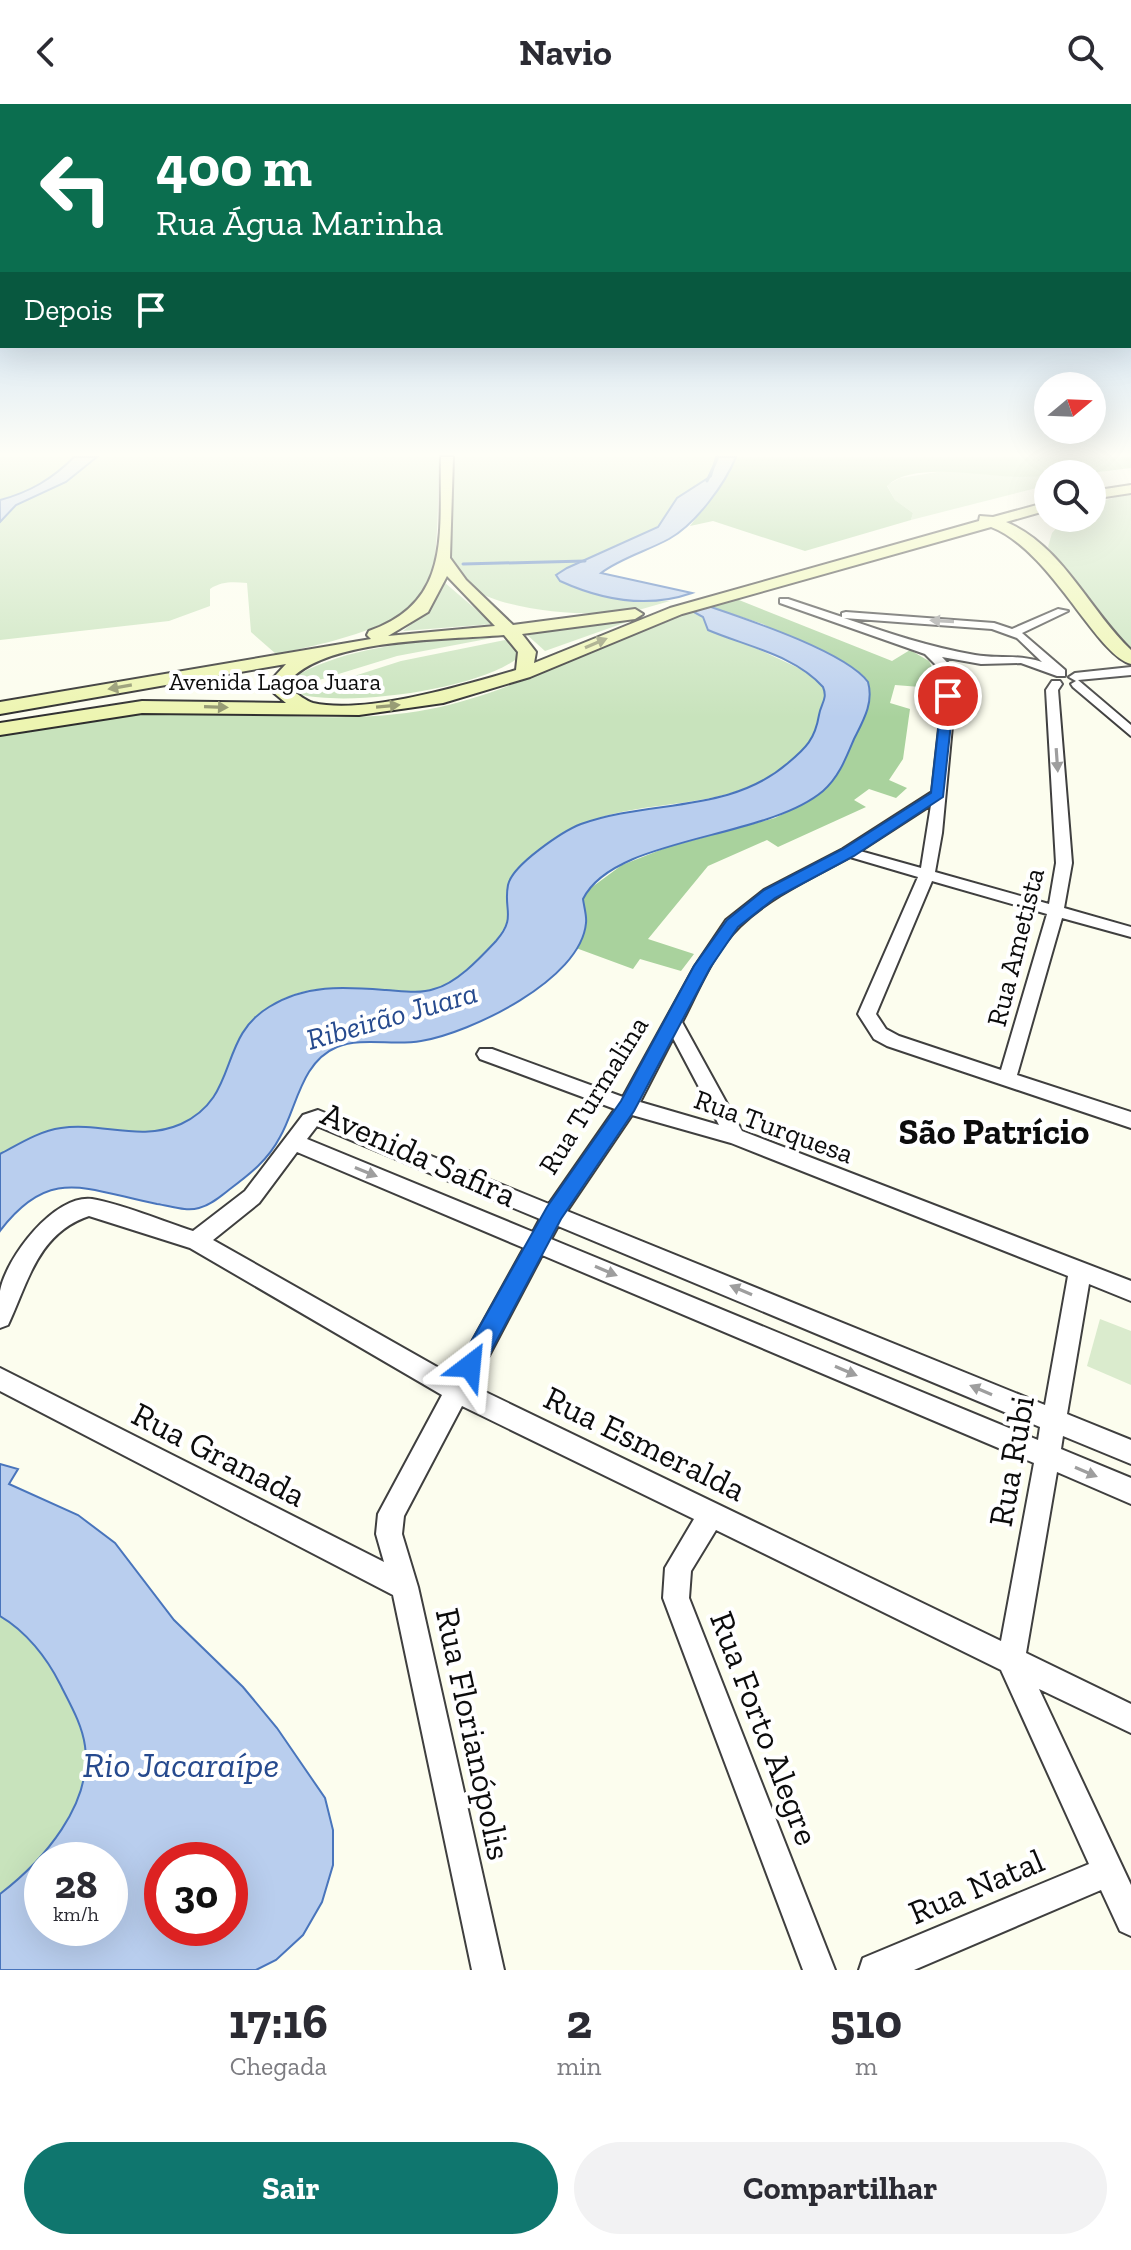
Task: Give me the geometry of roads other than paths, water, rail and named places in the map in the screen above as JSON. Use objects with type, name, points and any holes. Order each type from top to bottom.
[{"type":"main road","points":[[311,710],[283,693],[282,678],[295,665],[380,634],[409,619],[426,604],[435,590],[443,544]]},
{"type":"main road","name":"Avenida Lagoa Juara","points":[[718,596],[855,544]]},
{"type":"main road","name":"Avenida Lagoa Juara","points":[[0,708],[335,650],[671,609],[920,544]]},
{"type":"main road","points":[[914,546],[940,544]]},
{"type":"main road","points":[[1033,544],[1102,633],[1131,659]]},
{"type":"main road","points":[[1008,545],[1049,562]]},
{"type":"main road","points":[[442,556],[465,592],[508,630],[527,652],[524,673]]},
{"type":"main road","points":[[465,592],[528,614],[598,620]]},
{"type":"main road","name":"Avenida Lagoa Juara","points":[[0,729],[142,707],[311,710],[387,706],[443,698],[524,673],[671,609]]},
{"type":"main road","points":[[456,634],[501,639],[527,652]]},
{"type":"street","points":[[784,601],[929,651],[981,660],[1022,659],[1042,664],[1058,677],[1076,681],[1131,671]]},
{"type":"street","points":[[1014,632],[1062,611]]},
{"type":"street","points":[[820,614],[981,624],[1014,632],[1034,646],[1058,677]]},
{"type":"street","points":[[857,626],[869,617]]},
{"type":"street","points":[[1022,659],[1031,654],[1034,646]]},
{"type":"street","points":[[929,651],[951,673]]},
{"type":"street","points":[[951,673],[981,660]]},
{"type":"street","points":[[951,673],[927,875],[867,1014],[880,1034],[893,1041],[1131,1120]]},
{"type":"street","name":"Rua Ametista","points":[[1007,1079],[1056,911],[1064,863],[1052,690],[1058,677]]},
{"type":"street","points":[[1076,681],[1131,732]]},
{"type":"street","name":"Rua Turmalina","points":[[391,1514],[554,1213],[628,1106],[703,966],[732,924],[770,894],[848,852],[938,794]]},
{"type":"street","points":[[848,852],[1131,932]]},
{"type":"street","points":[[674,1023],[735,1137]]},
{"type":"street","name":"Rua Turquesa","points":[[486,1054],[628,1106],[735,1137],[1131,1291]]},
{"type":"street","name":"Avenida Safira","points":[[1131,1452],[318,1118],[310,1120],[294,1142],[1131,1491]]},
{"type":"street","points":[[196,1241],[252,1197],[294,1142]]},
{"type":"street","name":"Rua Esmeralda","points":[[0,1318],[26,1251],[61,1217],[89,1207],[196,1241],[457,1391],[1131,1719]]},
{"type":"street","name":"Rua Rubi","points":[[1011,1661],[1080,1272]]},
{"type":"street","name":"Rua Granada","points":[[1,1380],[405,1587]]},
{"type":"street","name":"Rua Florianópolis","points":[[391,1514],[389,1534],[405,1587],[488,1970]]},
{"type":"street","name":"Rua Forto Alegre","points":[[711,1515],[678,1568],[676,1598],[819,1970]]},
{"type":"street","points":[[1011,1661],[1106,1872],[1131,1920]]},
{"type":"street","name":"Rua Natal","points":[[875,1970],[1106,1872]]},
{"type":"water","points":[[620,544],[658,544],[601,573],[692,593],[660,600],[611,598],[560,581],[556,575]]},
{"type":"water","name":"Ribeirão Juara","points":[[705,605],[816,647],[856,670],[868,682],[870,697],[864,719],[842,767],[823,791],[797,807],[765,820],[657,850],[625,862],[600,878],[583,899],[586,923],[579,944],[565,964],[545,983],[493,1015],[467,1027],[421,1041],[347,1044],[325,1054],[315,1063],[301,1086],[286,1125],[270,1153],[245,1178],[208,1205],[184,1209],[89,1189],[53,1190],[18,1210],[0,1231],[0,1154],[37,1135],[61,1128],[91,1127],[136,1132],[181,1124],[200,1112],[212,1099],[242,1035],[253,1020],[269,1007],[297,994],[326,989],[416,992],[443,986],[468,969],[502,933],[508,919],[507,894],[512,877],[551,841],[581,824],[607,816],[740,791],[765,779],[794,758],[815,731],[824,698],[823,687],[812,676],[784,659],[708,630],[703,617],[692,611]]},
{"type":"water","name":"Rio Jacaraípe","points":[[0,1464],[18,1469],[9,1484],[78,1515],[115,1543],[174,1620],[243,1687],[277,1728],[325,1798],[333,1830],[333,1865],[322,1902],[303,1935],[276,1960],[256,1970],[0,1970],[0,1894],[24,1873],[24,1946],[128,1946],[128,1842],[52,1842],[73,1810],[81,1789],[85,1746],[72,1707],[55,1674],[27,1637],[0,1616]]},
{"type":"waterway","points":[[463,564],[585,561]]},
{"type":"district","name":"São Patrício","points":[[994,1131]]}]
